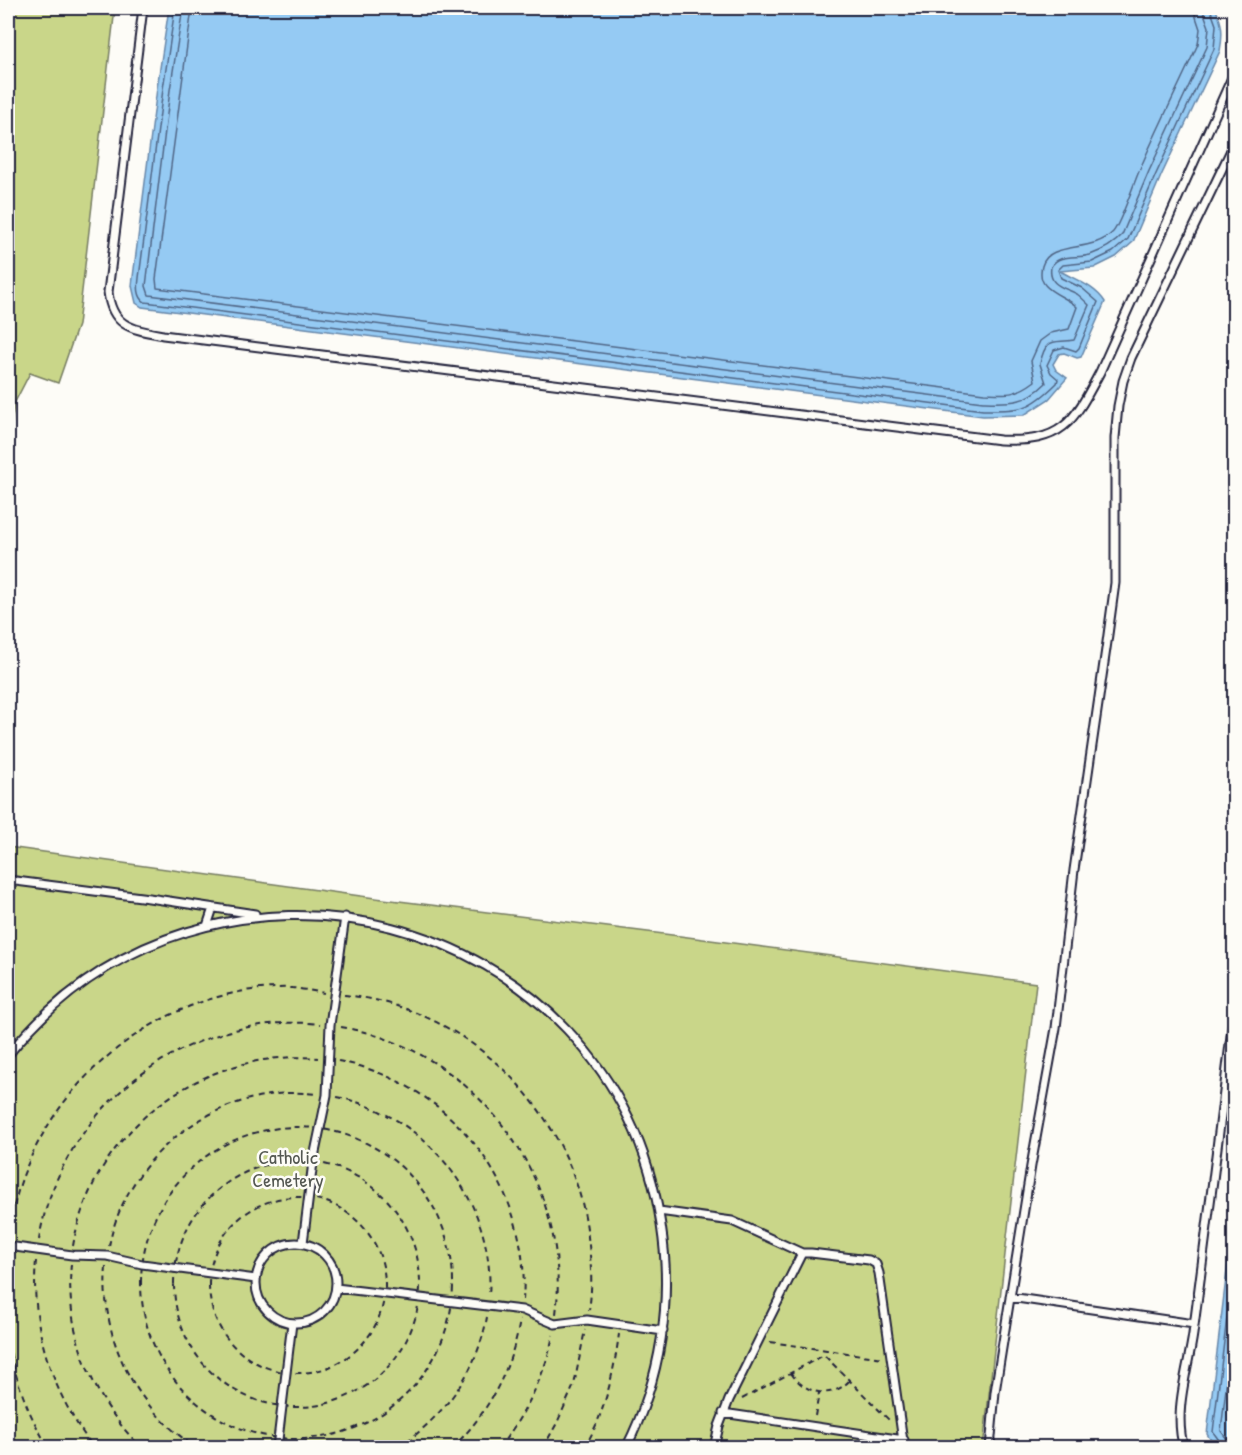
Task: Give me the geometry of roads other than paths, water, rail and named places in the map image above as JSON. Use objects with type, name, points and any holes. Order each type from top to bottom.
[{"type":"lane","points":[[143,8],[108,292],[112,313],[131,328],[163,335],[1000,440],[1040,439],[1057,432],[1077,413],[1100,372],[1234,73]]},
{"type":"lane","points":[[990,1448],[995,1392],[1031,1166],[1056,1028],[1074,870],[1114,583],[1115,438],[1118,406],[1131,358],[1234,144]]},
{"type":"lane","points":[[8,880],[267,916]]},
{"type":"lane","points":[[207,926],[213,908]]},
{"type":"lane","points":[[8,1055],[54,1006],[93,976],[152,944],[207,926],[293,914],[345,918],[390,926],[455,950],[495,972],[549,1014],[581,1047],[620,1104],[648,1167],[659,1211],[666,1271],[663,1331],[652,1384],[626,1448]]},
{"type":"lane","points":[[303,1243],[313,1162],[327,1095],[330,1025],[345,918]]},
{"type":"lane","points":[[1184,1448],[1181,1437],[1181,1414],[1234,1012]]},
{"type":"lane","points":[[659,1211],[732,1221],[802,1253],[812,1252],[869,1260],[876,1264],[904,1440],[725,1410]]},
{"type":"lane","points":[[288,1243],[303,1243],[317,1248],[329,1259],[336,1273],[336,1288],[332,1303],[321,1314],[308,1322],[292,1323],[277,1318],[265,1308],[257,1294],[256,1279],[260,1265],[275,1249],[288,1243]]},
{"type":"lane","points":[[8,1246],[72,1255],[108,1256],[142,1264],[256,1279]]},
{"type":"lane","points":[[714,1448],[725,1410],[802,1253]]},
{"type":"lane","points":[[336,1288],[522,1310],[555,1324],[587,1320],[663,1331]]},
{"type":"lane","points":[[1010,1297],[1194,1324]]},
{"type":"lane","points":[[277,1448],[292,1323]]},
{"type":"water","points":[[169,8],[1215,8],[1220,19],[1222,34],[1220,51],[1161,176],[1133,242],[1116,257],[1094,268],[1060,271],[1091,288],[1105,302],[1081,357],[1059,354],[1053,364],[1056,370],[1067,378],[1049,399],[1024,415],[983,416],[142,307],[136,303],[132,286]]},
{"type":"water","points":[[1234,1213],[1234,1447],[1225,1447],[1212,1442],[1207,1434]]},
{"type":"park label","name":"Catholic Cemetery","points":[[288,1168]]}]
